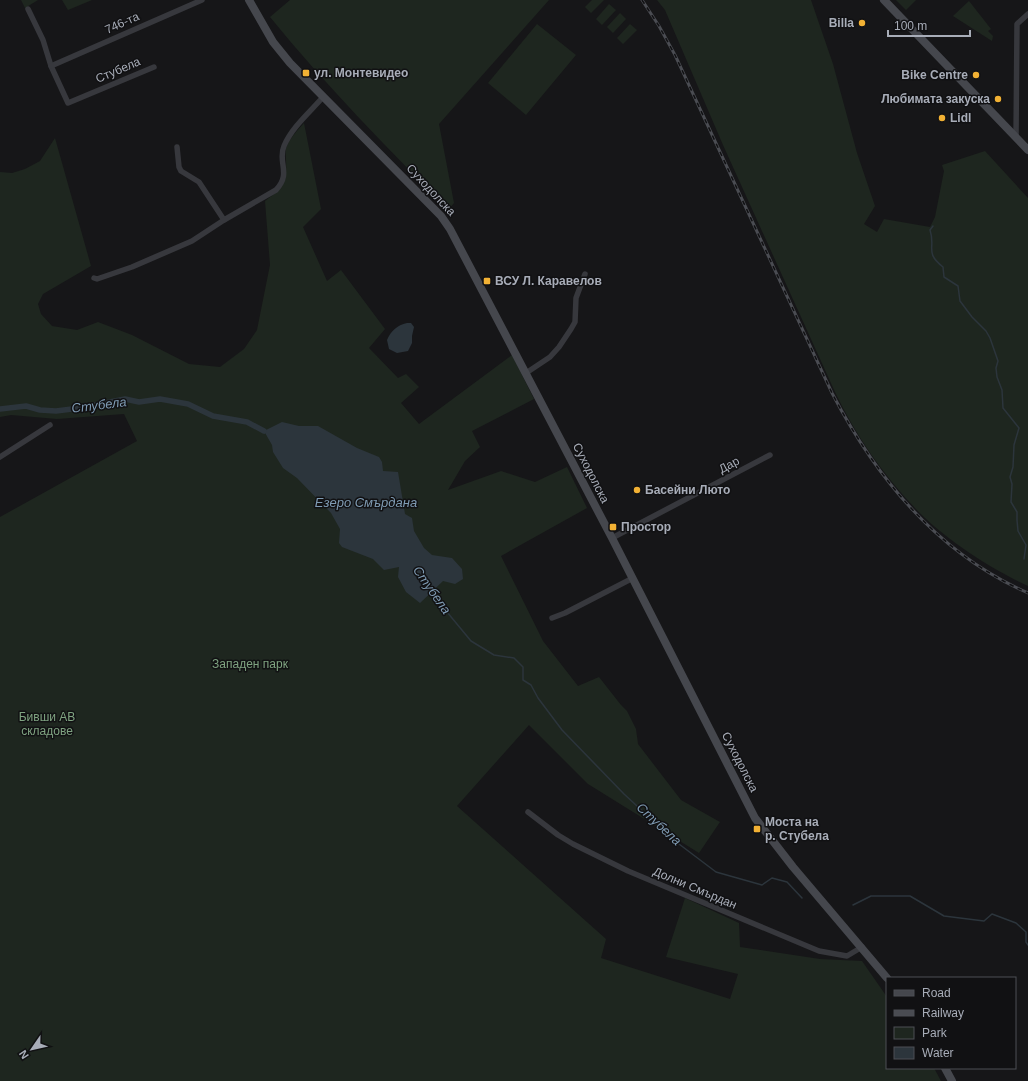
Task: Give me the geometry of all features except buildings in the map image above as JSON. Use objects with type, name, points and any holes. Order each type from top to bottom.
[{"type":"street","name":"746-та","points":[[51,66],[202,0]]},
{"type":"street","name":"Суходолска","points":[[249,0],[259,20],[280,51],[323,97],[441,216],[450,229],[464,253],[633,578],[755,818],[793,867],[886,977]]},
{"type":"street","points":[[884,0],[1028,150]]},
{"type":"street","points":[[28,9],[43,40],[51,66]]},
{"type":"street","points":[[1016,137],[1017,24],[1028,14]]},
{"type":"street","name":"Стубела","points":[[51,66],[68,103],[154,67]]},
{"type":"street","points":[[94,278],[97,279],[132,268],[192,241],[224,220],[276,190],[281,185],[285,176],[284,146],[291,134],[323,97]]},
{"type":"street","points":[[177,147],[179,167],[199,182],[224,220]]},
{"type":"street","points":[[526,373],[550,357],[571,329],[575,322],[576,298],[585,274]]},
{"type":"street","points":[[0,457],[50,425]]},
{"type":"street","name":"Дар","points":[[612,538],[770,455]]},
{"type":"street","points":[[552,618],[565,613],[633,578]]},
{"type":"street","name":"Долни Смърдан","points":[[528,812],[558,835],[573,844],[628,871],[819,951],[847,956],[862,947]]},
{"type":"street","points":[[946,1069],[952,1081]]},
{"type":"green space","points":[[21,0],[38,0],[25,8]]},
{"type":"green space","points":[[62,0],[92,0],[68,10]]},
{"type":"green space","points":[[290,0],[549,0],[439,124],[454,203],[448,210],[334,91],[270,17]]},
{"type":"green space","points":[[592,0],[604,0],[591,13],[585,7]]},
{"type":"green space","points":[[657,0],[811,0],[833,64],[857,153],[875,206],[864,224],[877,232],[884,219],[930,227],[935,217],[944,171],[942,165],[985,151],[1028,198],[1028,586],[983,562],[953,541],[926,519],[903,495],[881,468],[851,423],[835,392],[723,145],[665,10]]},
{"type":"green space","points":[[896,0],[916,0],[906,10]]},
{"type":"green space","points":[[969,1],[991,29],[988,31],[993,36],[992,41],[953,16]]},
{"type":"green space","points":[[609,4],[616,10],[602,25],[596,19]]},
{"type":"green space","points":[[620,13],[626,19],[613,33],[607,27]]},
{"type":"green space","points":[[537,24],[576,55],[526,115],[488,83]]},
{"type":"green space","points":[[630,24],[637,30],[623,44],[617,38]]},
{"type":"green space","name":"Западен парк","points":[[304,123],[321,209],[303,227],[327,281],[341,270],[385,329],[369,348],[398,378],[406,374],[419,387],[401,403],[419,424],[512,355],[534,399],[472,431],[480,447],[465,461],[448,490],[501,471],[535,482],[567,467],[587,508],[501,556],[543,641],[578,686],[599,677],[627,711],[636,729],[638,744],[681,800],[720,822],[699,853],[588,784],[529,725],[457,806],[606,939],[601,958],[730,999],[738,974],[666,957],[685,898],[739,923],[740,947],[820,959],[862,961],[886,996],[886,1069],[935,1069],[941,1081],[0,1081],[0,517],[137,441],[124,414],[57,419],[11,415],[0,417],[0,172],[12,173],[25,169],[40,161],[55,138],[91,266],[43,294],[38,304],[41,314],[52,326],[77,330],[98,322],[132,335],[189,364],[220,367],[244,349],[257,330],[270,265],[265,201],[280,188],[285,180],[286,148],[291,138]]},
{"type":"water","points":[[411,323],[414,327],[412,343],[408,351],[397,353],[389,349],[387,340],[390,334],[397,327]]},
{"type":"water","name":"Езеро Смърдана","points":[[282,422],[299,426],[318,426],[357,448],[379,457],[382,462],[383,471],[398,472],[405,514],[412,518],[414,531],[424,548],[432,555],[452,558],[462,569],[463,579],[455,584],[443,581],[420,603],[406,592],[398,577],[399,567],[384,570],[373,559],[342,547],[339,543],[340,529],[331,513],[297,478],[283,468],[273,452],[272,445],[264,431]]},
{"type":"waterway","points":[[933,226],[930,230],[932,236],[932,253],[937,262],[943,267],[944,277],[958,286],[960,301],[972,317],[986,331],[990,338],[998,361],[996,368],[997,377],[1002,390],[1003,408],[1019,428],[1014,445],[1013,467],[1010,477],[1012,484],[1011,502],[1017,512],[1018,531],[1026,545],[1024,559]]},
{"type":"waterway","name":"Стубела","points":[[0,409],[26,406],[40,410],[56,411],[125,399],[139,402],[160,399],[188,404],[213,416],[247,422],[264,431]]},
{"type":"waterway","name":"Стубела","points":[[431,590],[471,641],[494,655],[514,658],[523,667],[523,680],[531,685],[538,698],[562,730],[624,794],[675,841],[716,872],[762,885],[772,878],[787,882],[802,898]]},
{"type":"waterway","name":"Стубела","points":[[853,905],[871,896],[910,896],[944,916],[984,921],[992,914],[1016,923],[1026,932],[1026,942],[1028,945]]},
{"type":"railway","points":[[642,0],[659,26],[675,55],[832,393],[849,424],[869,455],[913,510],[938,535],[966,557],[996,577],[1028,593]]},
{"type":"place","name":"Billa","points":[[862,23]]},
{"type":"place","name":"ул. Монтевидео","points":[[306,73]]},
{"type":"place","name":"Bike Centre","points":[[976,75]]},
{"type":"place","name":"Любимата закуска","points":[[998,99]]},
{"type":"place","name":"Lidl","points":[[942,118]]},
{"type":"place","name":"ВСУ Л. Каравелов","points":[[487,281]]},
{"type":"place","name":"Басейни Люто","points":[[637,490]]},
{"type":"place","name":"Простор","points":[[613,527]]},
{"type":"place","name":"Моста на р. Стубела","points":[[757,829]]},
{"type":"park label","name":"Бивши АВ складове","points":[[47,724]]}]
